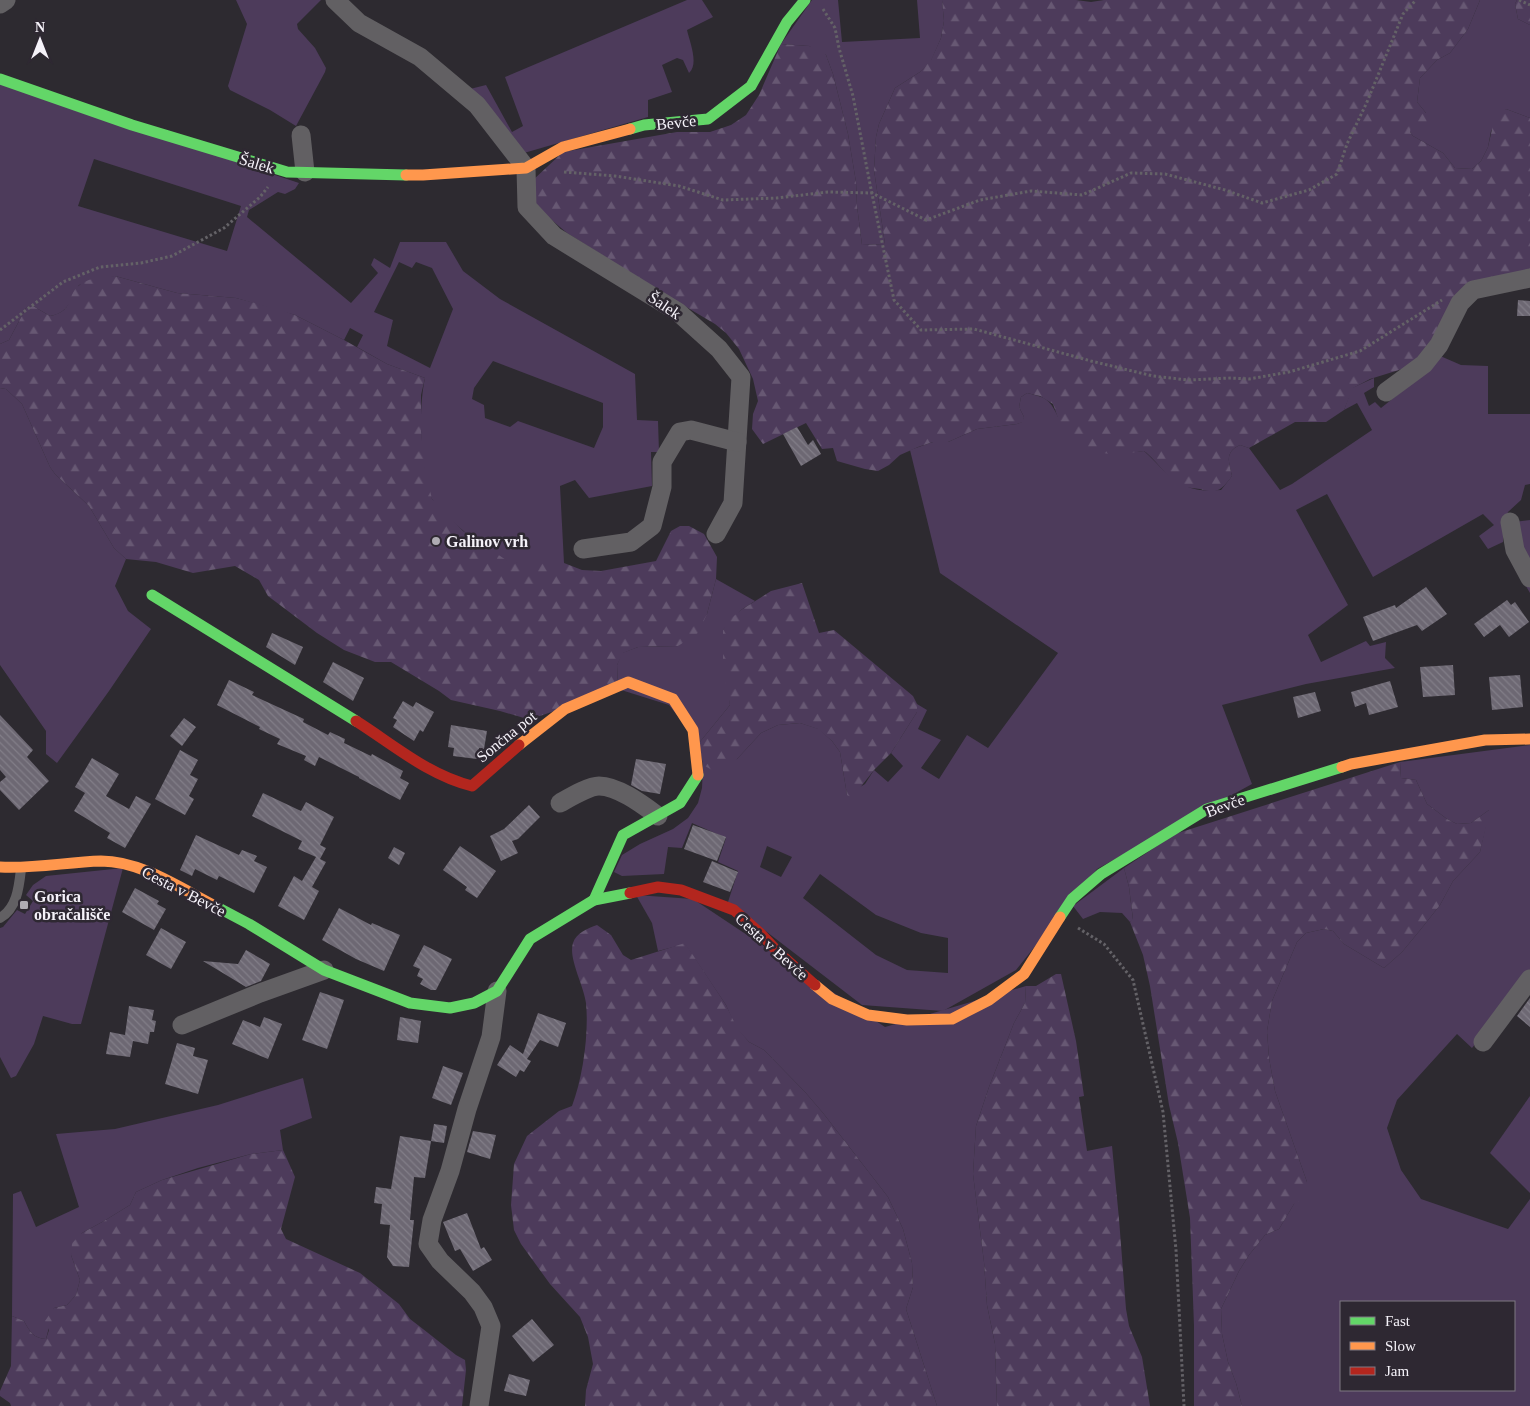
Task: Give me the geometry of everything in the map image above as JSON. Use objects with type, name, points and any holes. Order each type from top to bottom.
[{"type":"street","points":[[0,4],[6,0]]},
{"type":"street","points":[[335,0],[359,23],[420,57],[477,104],[526,168]]},
{"type":"street","name":"Bevče","points":[[526,168],[563,147],[644,125],[708,118],[751,86],[787,22],[805,0]]},
{"type":"street","name":"Šalek","points":[[0,79],[132,125],[287,172],[423,175],[526,168],[527,207],[554,236],[678,312],[719,348],[741,377],[734,504],[716,534]]},
{"type":"street","points":[[301,135],[305,172]]},
{"type":"street","points":[[1386,392],[1424,364],[1439,345],[1460,303],[1473,290],[1530,278]]},
{"type":"street","points":[[583,549],[631,542],[652,526],[662,487],[662,462],[680,432],[691,430],[737,442]]},
{"type":"street","points":[[1510,522],[1515,550],[1530,578]]},
{"type":"street","name":"Sončna pot","points":[[152,595],[433,771],[462,784],[472,786],[564,709],[628,682],[673,699],[693,730],[698,776],[680,803],[623,835],[594,900]]},
{"type":"street","name":"Bevče","points":[[989,1000],[1024,974],[1072,899],[1101,874],[1208,809],[1351,764],[1485,740],[1530,739]]},
{"type":"street","points":[[560,803],[578,793],[599,786],[613,789],[635,799],[658,816]]},
{"type":"street","name":"Cesta v Bevče","points":[[0,867],[22,868],[102,861],[130,865],[155,875],[250,924],[324,970],[410,1002],[450,1008],[474,1003],[496,991]]},
{"type":"street","name":"Cesta v Bevče","points":[[479,1406],[490,1326],[482,1307],[472,1292],[440,1261],[428,1244],[432,1220],[450,1171],[490,1037],[496,991],[530,939],[594,900],[658,887],[681,890],[734,910],[778,952],[832,999],[868,1015],[907,1020],[952,1019],[989,1000]]},
{"type":"street","points":[[182,1025],[260,993],[324,970]]},
{"type":"street","points":[[1482,1042],[1530,979]]},
{"type":"lane","points":[[0,918],[17,897],[22,868]]},
{"type":"path","points":[[561,171],[615,176],[679,186],[723,200],[777,198],[828,192],[872,193],[926,220],[980,200],[1031,191],[1082,195],[1131,173],[1165,174],[1225,190],[1262,203],[1309,190],[1337,174],[1347,144],[1404,14],[1416,0]]},
{"type":"path","points":[[1519,0],[1530,5]]},
{"type":"path","points":[[822,7],[835,28],[853,96],[894,300],[921,330],[974,328],[1091,361],[1153,376],[1188,380],[1249,379],[1288,372],[1360,351],[1444,299]]},
{"type":"path","points":[[0,330],[63,282],[100,267],[141,264],[172,256],[224,228],[260,197],[280,170]]},
{"type":"path","points":[[1060,918],[1104,944],[1133,980],[1163,1112],[1176,1250],[1184,1406]]},
{"type":"green space","points":[[236,0],[321,0],[297,24],[298,29],[315,48],[326,68],[296,126],[270,110],[230,90],[228,86],[247,24]]},
{"type":"green space","points":[[687,0],[702,0],[713,17],[687,30],[694,59],[689,73],[683,60],[677,58],[662,65],[672,92],[648,100],[648,117],[524,153],[470,89],[486,85],[512,132],[523,126],[505,77]]},
{"type":"green space","points":[[812,0],[838,0],[842,42],[920,38],[917,0],[942,0],[944,21],[941,38],[931,61],[920,72],[895,88],[879,124],[876,137],[874,170],[885,244],[862,245],[856,182],[848,134],[833,74],[826,55],[809,46],[781,44]]},
{"type":"green space","points":[[942,0],[1076,0],[1091,2],[1104,0],[1480,0],[1468,29],[1450,53],[1437,60],[1420,78],[1417,102],[1426,113],[1427,123],[1411,126],[1410,132],[1413,136],[1443,153],[1455,168],[1472,169],[1481,161],[1488,147],[1495,116],[1506,109],[1530,118],[1530,275],[1474,283],[1415,365],[1370,379],[1353,388],[1344,410],[1326,422],[1295,422],[1249,448],[1240,445],[1235,448],[1229,458],[1232,476],[1222,488],[1215,491],[1184,487],[1173,481],[1144,451],[1116,455],[1091,451],[1071,442],[1064,435],[1053,404],[1040,396],[1027,393],[1021,397],[1019,407],[1024,417],[1023,422],[977,429],[948,442],[933,442],[918,447],[900,455],[889,465],[878,471],[837,461],[833,448],[822,449],[806,423],[763,444],[752,429],[753,414],[758,401],[753,379],[739,349],[726,333],[715,324],[567,233],[533,204],[532,181],[563,152],[677,132],[710,132],[731,125],[746,115],[759,95],[781,44],[809,46],[819,49],[826,55],[833,74],[848,134],[856,182],[862,245],[885,244],[874,170],[876,137],[879,124],[895,88],[920,72],[931,60],[941,38],[944,21]]},
{"type":"green space","points":[[1480,0],[1517,0],[1515,4],[1518,19],[1530,25],[1530,118],[1506,109],[1491,131],[1488,147],[1481,161],[1472,169],[1455,168],[1443,153],[1413,136],[1410,132],[1410,126],[1426,113],[1417,102],[1420,78],[1437,60],[1450,53],[1468,29]]},
{"type":"green space","points":[[1517,0],[1530,0],[1530,25],[1518,19],[1515,4]]},
{"type":"green space","points":[[0,83],[299,183],[295,189],[285,194],[278,192],[249,210],[247,217],[351,303],[378,273],[371,265],[374,258],[390,268],[400,242],[446,242],[463,271],[500,299],[635,374],[637,420],[658,421],[659,452],[651,452],[652,486],[589,498],[575,480],[560,486],[564,563],[514,563],[489,551],[453,522],[435,504],[431,497],[424,470],[421,438],[421,406],[425,378],[387,364],[357,347],[363,335],[350,328],[344,340],[295,315],[236,298],[177,293],[115,276],[79,285],[65,309],[56,314],[50,316],[33,306],[26,308],[9,340],[0,344]],"holes":[[[94,159],[241,206],[227,251],[78,206]],[[399,262],[412,268],[416,262],[432,268],[453,309],[430,368],[387,346],[393,320],[374,312]],[[493,361],[603,403],[603,427],[594,448],[518,421],[510,427],[485,418],[484,405],[472,399],[474,388]]]},
{"type":"green space","points":[[115,276],[177,293],[236,298],[281,310],[295,315],[387,364],[425,378],[421,395],[421,432],[425,469],[432,499],[463,531],[506,560],[521,563],[564,563],[582,570],[601,571],[656,561],[671,531],[680,526],[689,526],[704,534],[717,557],[716,579],[707,614],[698,633],[678,646],[638,647],[623,653],[617,665],[618,689],[537,717],[524,718],[451,700],[391,662],[375,662],[344,650],[317,633],[268,596],[259,580],[235,566],[193,573],[156,562],[126,559],[114,548],[89,506],[50,467],[22,404],[6,389],[0,388],[0,344],[9,340],[26,308],[33,306],[50,316],[58,314],[64,310],[76,288],[81,284],[93,279]]},
{"type":"green space","points":[[1438,355],[1461,365],[1488,366],[1488,414],[1530,414],[1530,484],[1525,485],[1521,500],[1508,512],[1503,530],[1503,542],[1488,549],[1479,536],[1494,525],[1483,514],[1373,577],[1327,494],[1296,510],[1348,605],[1308,635],[1321,662],[1366,641],[1370,646],[1386,642],[1385,658],[1395,668],[1306,684],[1222,705],[1252,784],[1097,869],[1016,970],[943,1011],[862,1005],[728,902],[738,871],[718,862],[726,838],[692,823],[682,848],[668,847],[664,874],[622,876],[614,872],[622,855],[640,844],[673,829],[688,818],[698,803],[702,788],[703,765],[737,759],[761,733],[778,725],[800,723],[819,729],[832,741],[840,752],[847,795],[865,784],[874,770],[888,782],[903,766],[891,753],[917,712],[917,704],[927,710],[918,729],[941,740],[921,768],[939,779],[967,735],[988,748],[1058,653],[940,573],[910,450],[933,442],[948,442],[977,429],[1022,422],[1024,417],[1019,407],[1021,397],[1027,393],[1046,400],[1058,417],[1136,452],[1144,451],[1176,481],[1189,488],[1221,490],[1232,476],[1229,462],[1230,454],[1240,445],[1249,448],[1280,490],[1292,484],[1372,430],[1357,403],[1344,410],[1352,388],[1374,378],[1374,387],[1364,393],[1369,406],[1375,402],[1381,408],[1401,392]],"holes":[[[767,846],[792,857],[781,877],[760,867]],[[820,874],[876,915],[921,933],[948,938],[948,973],[907,970],[876,955],[803,898]]]},
{"type":"green space","points":[[0,388],[6,389],[22,404],[50,467],[89,506],[114,548],[126,559],[115,586],[128,611],[151,629],[57,763],[46,754],[46,731],[0,665]]},
{"type":"green space","points":[[1530,520],[1530,593],[1520,576],[1514,522]]},
{"type":"green space","points":[[716,579],[755,601],[741,610],[723,630],[730,705],[699,743],[669,705],[618,689],[617,665],[622,653],[638,647],[678,646],[707,614]]},
{"type":"green space","points":[[802,583],[819,633],[834,630],[913,696],[917,704],[917,712],[891,753],[874,770],[852,798],[847,795],[840,752],[832,741],[818,729],[800,723],[778,725],[761,733],[727,767],[714,771],[703,765],[699,743],[730,705],[723,668],[723,630],[729,620],[741,610],[771,591]]},
{"type":"green space","points":[[1530,745],[1530,970],[1497,1017],[1472,1048],[1457,1034],[1397,1100],[1387,1128],[1401,1170],[1421,1199],[1508,1229],[1530,1199],[1530,1406],[1242,1406],[1228,1362],[1222,1334],[1221,1309],[1239,1271],[1249,1255],[1265,1235],[1279,1229],[1307,1182],[1275,1091],[1269,1058],[1267,1031],[1272,1001],[1297,942],[1306,933],[1324,929],[1333,931],[1344,944],[1384,968],[1402,952],[1440,905],[1453,881],[1480,852],[1489,810],[1471,823],[1457,824],[1427,804],[1416,780],[1401,778],[1400,762]]},
{"type":"green space","points":[[1400,762],[1401,778],[1416,780],[1427,804],[1447,819],[1457,824],[1471,823],[1489,810],[1494,816],[1486,827],[1480,852],[1453,881],[1440,905],[1402,952],[1384,968],[1344,944],[1333,931],[1324,929],[1306,933],[1297,942],[1272,1001],[1267,1031],[1269,1058],[1275,1091],[1307,1182],[1306,1197],[1294,1204],[1279,1229],[1265,1235],[1249,1255],[1239,1271],[1221,1309],[1222,1334],[1228,1362],[1242,1406],[1194,1406],[1194,1325],[1190,1218],[1150,986],[1143,955],[1130,922],[1133,919],[1129,887],[1124,868],[1175,834]]},
{"type":"green space","points":[[123,868],[81,1024],[72,1024],[43,1016],[34,1044],[16,1076],[11,1078],[0,1057],[0,928],[17,910],[25,914],[33,901],[26,895],[33,885],[46,876]]},
{"type":"green space","points":[[1124,868],[1129,887],[1133,920],[1130,922],[1122,913],[1100,912],[1083,919],[1073,906]]},
{"type":"green space","points":[[636,895],[693,899],[885,1027],[1026,986],[1025,1003],[1014,1023],[976,1126],[973,1174],[984,1262],[987,1305],[995,1344],[997,1406],[937,1406],[906,1309],[913,1287],[912,1263],[903,1229],[888,1197],[805,1092],[764,1050],[749,1042],[736,1028],[726,1005],[685,944],[658,951],[652,923]]},
{"type":"green space","points":[[597,925],[611,935],[623,955],[631,960],[685,943],[726,1005],[737,1028],[749,1042],[764,1050],[805,1092],[888,1197],[903,1229],[912,1263],[913,1287],[906,1309],[937,1406],[585,1406],[586,1390],[593,1364],[588,1337],[580,1317],[550,1284],[521,1244],[514,1230],[511,1205],[514,1164],[527,1136],[559,1111],[572,1106],[576,1094],[584,1055],[587,1015],[585,996],[574,964],[572,949],[577,936],[586,929]]},
{"type":"green space","points":[[1056,974],[1061,974],[1076,1041],[1084,1096],[1079,1097],[1087,1151],[1112,1146],[1126,1309],[1129,1326],[1142,1357],[1150,1406],[997,1406],[995,1344],[987,1305],[984,1262],[973,1174],[976,1126],[1014,1023],[1025,1003],[1026,986],[1036,986]]},
{"type":"green space","points":[[303,1078],[312,1118],[280,1130],[283,1150],[251,1154],[198,1168],[162,1180],[136,1192],[130,1205],[82,1233],[71,1255],[80,1280],[76,1295],[67,1305],[54,1308],[46,1339],[35,1336],[24,1321],[12,1316],[13,1194],[21,1191],[36,1227],[79,1207],[56,1134],[115,1129],[218,1105]]},
{"type":"green space","points":[[1530,1096],[1530,1193],[1490,1153]]},
{"type":"green space","points":[[283,1150],[295,1177],[281,1229],[286,1239],[360,1273],[399,1304],[410,1319],[465,1360],[466,1370],[462,1406],[11,1406],[10,1403],[0,1396],[0,1391],[11,1366],[12,1316],[24,1321],[35,1336],[46,1339],[49,1330],[45,1321],[54,1308],[67,1305],[76,1295],[80,1280],[71,1255],[72,1243],[82,1233],[130,1205],[136,1192],[162,1180],[251,1154]]},
{"type":"building","points":[[1518,300],[1530,301],[1530,316],[1517,316]]},
{"type":"building","points":[[797,427],[808,445],[813,440],[821,454],[801,466],[783,434]]},
{"type":"building","points":[[1426,587],[1447,614],[1422,631],[1417,625],[1373,641],[1363,617],[1395,605],[1396,608]]},
{"type":"building","points":[[1507,600],[1511,605],[1515,602],[1529,622],[1509,637],[1500,625],[1484,637],[1474,624]]},
{"type":"building","points":[[272,633],[303,647],[295,665],[266,647]]},
{"type":"building","points":[[333,662],[364,678],[353,701],[323,682]]},
{"type":"building","points":[[1453,665],[1455,695],[1423,697],[1420,667]]},
{"type":"building","points":[[1520,675],[1523,707],[1492,710],[1489,677]]},
{"type":"building","points":[[229,680],[254,692],[252,695],[304,719],[303,722],[328,735],[330,732],[345,739],[344,743],[371,756],[372,754],[403,771],[400,778],[409,783],[400,800],[319,757],[315,766],[304,760],[306,756],[277,744],[280,739],[217,705]]},
{"type":"building","points":[[1390,681],[1398,707],[1369,715],[1366,703],[1355,707],[1351,692]]},
{"type":"building","points":[[1315,692],[1321,711],[1298,718],[1293,697]]},
{"type":"building","points":[[403,701],[413,707],[416,702],[434,712],[423,732],[420,730],[414,741],[393,727],[397,720],[393,718]]},
{"type":"building","points":[[0,715],[33,750],[27,757],[49,781],[19,810],[0,790],[0,782],[6,777],[0,770]]},
{"type":"building","points":[[184,718],[196,727],[182,746],[170,736]]},
{"type":"building","points":[[451,725],[487,731],[484,749],[479,748],[477,759],[453,756],[454,748],[448,747]]},
{"type":"building","points":[[180,750],[198,760],[190,775],[198,779],[189,796],[194,799],[185,815],[155,799]]},
{"type":"building","points":[[92,758],[119,774],[106,796],[129,809],[136,796],[151,804],[125,848],[107,838],[110,833],[74,811],[85,793],[75,787]]},
{"type":"building","points":[[636,759],[666,764],[660,794],[642,791],[631,785]]},
{"type":"building","points":[[263,793],[301,811],[306,802],[334,817],[320,845],[326,848],[320,859],[326,862],[312,887],[319,891],[304,920],[278,906],[294,876],[302,881],[316,857],[298,849],[302,841],[252,816]]},
{"type":"building","points":[[529,805],[540,817],[518,839],[512,841],[518,853],[501,861],[490,836],[504,829]]},
{"type":"building","points":[[693,825],[726,837],[717,861],[684,849]]},
{"type":"building","points":[[196,835],[239,855],[242,850],[257,856],[254,861],[267,867],[254,893],[219,876],[217,880],[195,869],[192,876],[180,870]]},
{"type":"building","points":[[460,846],[496,871],[477,898],[465,890],[467,887],[443,870]]},
{"type":"building","points":[[394,847],[405,853],[399,865],[388,858]]},
{"type":"building","points":[[712,861],[738,872],[730,892],[703,882]]},
{"type":"building","points":[[135,888],[159,901],[157,904],[166,909],[154,930],[122,912]]},
{"type":"building","points":[[339,908],[371,925],[372,923],[400,935],[384,971],[356,959],[322,940]]},
{"type":"building","points":[[161,928],[186,942],[171,969],[146,955]]},
{"type":"building","points":[[424,945],[452,959],[436,990],[431,990],[420,984],[423,979],[417,976],[420,969],[413,966]]},
{"type":"building","points":[[246,950],[270,964],[261,981],[246,987],[203,961],[238,964]]},
{"type":"building","points":[[320,992],[344,1000],[327,1049],[302,1040]]},
{"type":"building","points":[[1530,998],[1530,1027],[1517,1016]]},
{"type":"building","points":[[129,1006],[154,1010],[152,1020],[156,1021],[154,1032],[150,1032],[148,1044],[133,1041],[130,1057],[106,1054],[110,1032],[125,1035]]},
{"type":"building","points":[[538,1013],[566,1023],[558,1047],[540,1040],[527,1059],[531,1061],[524,1072],[520,1070],[516,1077],[497,1065],[510,1045],[523,1054]]},
{"type":"building","points":[[264,1017],[282,1024],[268,1059],[232,1044],[243,1020],[260,1027]]},
{"type":"building","points":[[400,1017],[421,1021],[418,1043],[397,1040]]},
{"type":"building","points":[[177,1043],[195,1048],[193,1056],[208,1060],[198,1094],[165,1084]]},
{"type":"building","points":[[443,1066],[463,1073],[451,1105],[432,1098]]},
{"type":"building","points":[[434,1124],[447,1126],[444,1143],[431,1141]]},
{"type":"building","points":[[473,1131],[496,1135],[490,1159],[467,1152]]},
{"type":"building","points":[[400,1136],[431,1141],[425,1178],[414,1177],[410,1220],[414,1220],[409,1267],[393,1266],[387,1257],[390,1225],[380,1224],[382,1204],[374,1203],[376,1187],[391,1189]]},
{"type":"building","points":[[467,1213],[481,1249],[484,1247],[492,1260],[473,1271],[460,1249],[455,1251],[443,1222]]},
{"type":"building","points":[[532,1319],[554,1345],[533,1362],[512,1336]]},
{"type":"building","points":[[509,1374],[530,1380],[526,1396],[504,1391]]},
{"type":"traffic: fast","points":[[630,129],[644,125],[708,119],[751,86],[787,22],[805,0]]},
{"type":"traffic: fast","points":[[0,79],[132,125],[287,172],[406,175]]},
{"type":"traffic: fast","points":[[152,595],[356,721]]},
{"type":"traffic: fast","points":[[1060,917],[1072,899],[1101,874],[1207,809],[1342,767]]},
{"type":"traffic: fast","points":[[594,900],[623,835],[680,803],[698,775]]},
{"type":"traffic: fast","points":[[215,906],[249,924],[324,970],[410,1003],[450,1008],[474,1003],[497,991],[530,939],[594,900],[630,893]]},
{"type":"traffic: slow","points":[[406,175],[526,168],[563,147],[630,129]]},
{"type":"traffic: slow","points":[[519,745],[565,709],[628,682],[673,699],[693,730],[698,775]]},
{"type":"traffic: slow","points":[[1342,767],[1485,740],[1530,739]]},
{"type":"traffic: slow","points":[[0,867],[101,861],[116,862],[145,870],[215,906]]},
{"type":"traffic: slow","points":[[815,985],[832,999],[868,1015],[907,1020],[952,1019],[989,1000],[1024,974],[1060,917]]},
{"type":"traffic: jam","points":[[356,721],[426,767],[441,775],[472,786],[519,745]]},
{"type":"traffic: jam","points":[[630,893],[658,887],[681,890],[734,910],[815,985]]},
{"type":"place","name":"Galinov vrh","points":[[436,541]]},
{"type":"place","name":"Gorica obračališče","points":[[24,905]]}]
